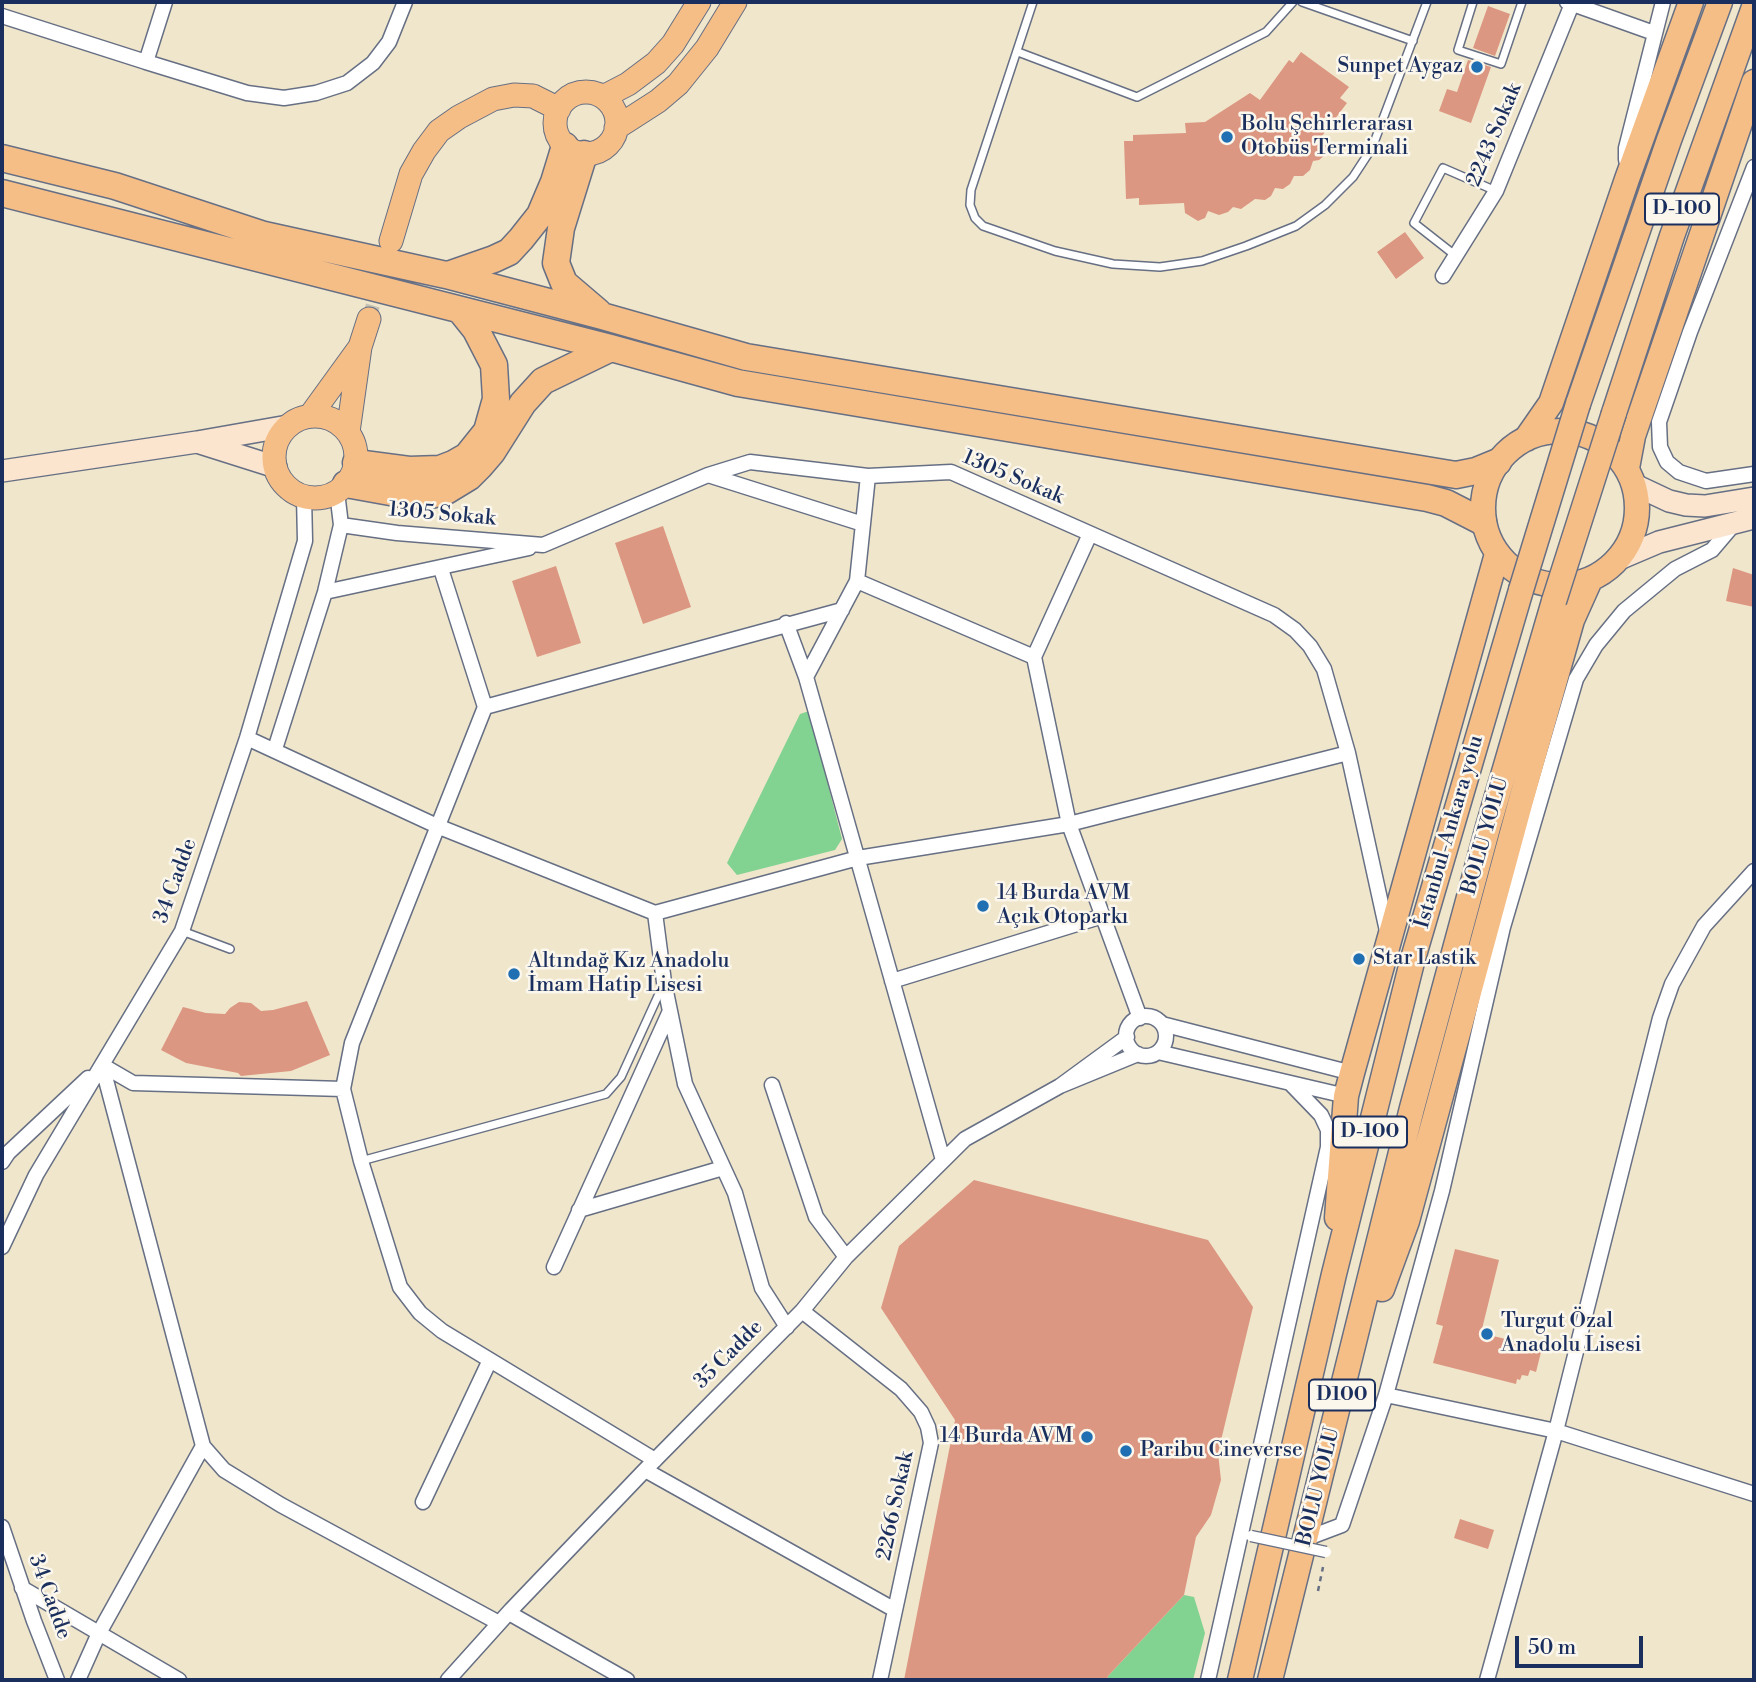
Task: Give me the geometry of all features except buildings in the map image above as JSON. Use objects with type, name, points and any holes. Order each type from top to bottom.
[{"type":"highway","points":[[1526,439],[1550,403],[1691,2]]},
{"type":"highway","name":"İstanbul-Ankara yolu","points":[[1240,1680],[1334,1275],[1412,962],[1578,404],[1669,140],[1720,2]]},
{"type":"highway","name":"BOLU YOLU","points":[[1270,1680],[1315,1546],[1339,1405],[1412,1108],[1488,827],[1554,601],[1614,413],[1672,236],[1754,7]]},
{"type":"highway","points":[[1631,476],[1615,453],[1600,441],[1582,433],[1563,430],[1544,432],[1526,439],[1510,449],[1498,462],[1483,495],[1483,522],[1497,554],[1511,569],[1529,579],[1570,585],[1590,580],[1605,571],[1619,559],[1630,541],[1636,524],[1638,504],[1631,476],[1633,436],[1754,82]]},
{"type":"highway","points":[[446,275],[509,252],[540,215],[554,182],[575,150]]},
{"type":"highway","points":[[575,150],[556,263],[564,284],[602,316]]},
{"type":"highway","points":[[2,158],[115,186],[264,235],[446,275],[746,358],[1456,475],[1498,462]]},
{"type":"highway","points":[[2,192],[738,383],[1427,498],[1455,507],[1483,522]]},
{"type":"highway","points":[[346,479],[440,468],[453,464],[467,456],[487,431],[496,399],[494,365],[476,330],[460,310]]},
{"type":"highway","points":[[346,479],[407,495],[431,495],[446,491],[469,477],[480,466],[523,403],[543,381],[611,348]]},
{"type":"highway","points":[[1334,1275],[1349,1085],[1497,554]]},
{"type":"highway","points":[[1339,1405],[1406,1221],[1523,790],[1572,620],[1590,580]]},
{"type":"main road","points":[[603,97],[628,84],[656,63],[673,44],[699,2]]},
{"type":"main road","points":[[616,128],[658,102],[678,84],[692,69],[735,4]]},
{"type":"main road","points":[[583,92],[603,97],[615,113],[616,128],[611,142],[594,153],[575,150],[556,128],[559,109],[565,101],[583,92]]},
{"type":"main road","points":[[391,241],[411,174],[439,131],[458,117],[493,99],[514,95],[533,96],[559,109]]},
{"type":"main road","points":[[348,432],[331,419],[310,416],[298,419],[288,426],[276,445],[276,467],[282,480],[291,490],[316,498],[346,479],[356,452],[348,432],[360,347],[369,320]]},
{"type":"main road","points":[[310,416],[360,347]]},
{"type":"main road","points":[[2,471],[288,426]]},
{"type":"main road","points":[[197,442],[276,467]]},
{"type":"main road","points":[[1631,476],[1662,499],[1686,505],[1704,506],[1754,498]]},
{"type":"main road","points":[[1619,559],[1659,542],[1745,521]]},
{"type":"street","points":[[146,62],[165,2]]},
{"type":"street","points":[[2,16],[247,93],[284,98],[316,93],[347,83],[373,63],[389,42],[405,2]]},
{"type":"street","points":[[1627,179],[1626,148],[1663,2]]},
{"type":"street","points":[[1569,3],[1654,33]]},
{"type":"street","name":"2243 Sokak","points":[[1443,276],[1496,191],[1569,3]]},
{"type":"street","points":[[1754,167],[1690,332],[1659,422],[1660,447],[1667,462],[1679,472],[1706,481],[1754,474]]},
{"type":"street","name":"1305 Sokak","points":[[341,525],[397,533],[543,545],[708,475],[750,462],[868,476],[951,472],[1274,615],[1295,630],[1310,646],[1324,669],[1348,753],[1389,939]]},
{"type":"street","points":[[708,475],[863,524]]},
{"type":"street","points":[[806,677],[857,581],[868,476]]},
{"type":"street","points":[[275,749],[325,592],[341,525],[346,479]]},
{"type":"street","name":"34 Cadde","points":[[2,1247],[36,1175],[182,931],[247,738],[305,541],[304,496]]},
{"type":"street","points":[[1251,1536],[1315,1546],[1342,1525],[1386,1395],[1442,1191],[1503,927],[1576,679],[1596,645],[1624,611],[1675,569],[1712,550],[1745,521]]},
{"type":"street","points":[[1090,534],[1034,657],[1069,824],[1140,1018]]},
{"type":"street","points":[[325,592],[543,545]]},
{"type":"street","points":[[441,569],[485,707],[352,1043],[343,1089],[361,1161],[400,1287],[427,1319],[442,1331],[650,1465],[895,1610]]},
{"type":"street","points":[[857,581],[1034,657]]},
{"type":"street","points":[[485,707],[842,610]]},
{"type":"street","points":[[786,624],[806,677],[943,1160]]},
{"type":"street","points":[[247,738],[438,826],[655,913],[858,858],[1069,824],[1348,753]]},
{"type":"street","points":[[1487,1680],[1556,1431],[1664,1006],[1688,952],[1704,926],[1754,871]]},
{"type":"street","points":[[655,913],[664,982],[685,1084],[735,1193],[762,1288],[787,1327]]},
{"type":"street","points":[[892,981],[1103,916]]},
{"type":"street","points":[[554,1266],[670,1011]]},
{"type":"street","points":[[1162,1024],[1166,1036],[1163,1047],[1158,1052],[1149,1056],[1138,1054],[1130,1047],[1127,1037],[1130,1025],[1140,1018],[1152,1017],[1162,1024],[1349,1085]]},
{"type":"street","points":[[1060,1086],[1127,1037]]},
{"type":"street","points":[[1158,1052],[1292,1085],[1349,1085]]},
{"type":"street","points":[[1060,1086],[1138,1054]]},
{"type":"street","points":[[102,1065],[134,1083],[343,1089]]},
{"type":"street","points":[[2,1162],[8,1153],[102,1065]]},
{"type":"street","points":[[102,1065],[203,1446],[224,1470],[281,1505],[627,1680]]},
{"type":"street","points":[[772,1085],[816,1217],[846,1257]]},
{"type":"street","points":[[1208,1680],[1328,1147],[1328,1130],[1321,1115],[1292,1085]]},
{"type":"street","name":"35 Cadde","points":[[448,1680],[650,1465],[787,1327],[846,1257],[943,1160],[965,1139],[1060,1086]]},
{"type":"street","points":[[579,1210],[723,1168]]},
{"type":"street","name":"2266 Sokak","points":[[802,1311],[901,1389],[921,1412],[928,1427],[930,1443],[880,1680]]},
{"type":"street","points":[[423,1502],[490,1360]]},
{"type":"street","points":[[1386,1395],[1556,1431],[1754,1494]]},
{"type":"street","points":[[78,1680],[99,1633],[203,1446]]},
{"type":"street","name":"34 Cadde","points":[[2,1528],[57,1680]]},
{"type":"street","points":[[22,1588],[179,1680]]},
{"type":"lane","points":[[1033,2],[971,190],[970,205],[975,218],[983,226],[1055,251],[1113,264],[1160,267],[1202,261],[1247,246],[1296,226],[1325,205],[1353,177],[1372,148],[1427,2]]},
{"type":"lane","points":[[1018,52],[1137,97],[1266,32],[1293,2]]},
{"type":"lane","points":[[1302,2],[1413,41]]},
{"type":"lane","points":[[1473,2],[1458,50],[1500,64],[1521,2]]},
{"type":"lane","points":[[1456,256],[1414,223],[1443,168],[1496,191]]},
{"type":"lane","points":[[182,931],[230,949]]},
{"type":"lane","points":[[361,1161],[606,1094],[621,1077],[664,982]]},
{"type":"path","points":[[1315,1546],[1318,1591]]},
{"type":"green space","points":[[809,711],[842,839],[835,850],[737,875],[727,863],[800,714]]},
{"type":"green space","points":[[1184,1595],[1194,1597],[1205,1633],[1193,1680],[1107,1680],[1108,1676]]},
{"type":"tunnel","points":[[369,319],[387,256]]},
{"type":"place","name":"Sunpet Aygaz","points":[[1477,67]]},
{"type":"place","name":"Bolu Şehirlerarası Otobüs Terminali","points":[[1227,137]]},
{"type":"place","name":"14 Burda AVM Açık Otoparkı","points":[[983,906]]},
{"type":"place","name":"Star Lastik","points":[[1359,959]]},
{"type":"place","name":"Altındağ Kız Anadolu İmam Hatip Lisesi","points":[[514,974]]},
{"type":"place","name":"Turgut Özal Anadolu Lisesi","points":[[1487,1334]]},
{"type":"place","name":"14 Burda AVM","points":[[1087,1437]]},
{"type":"place","name":"Paribu Cineverse","points":[[1126,1451]]}]
